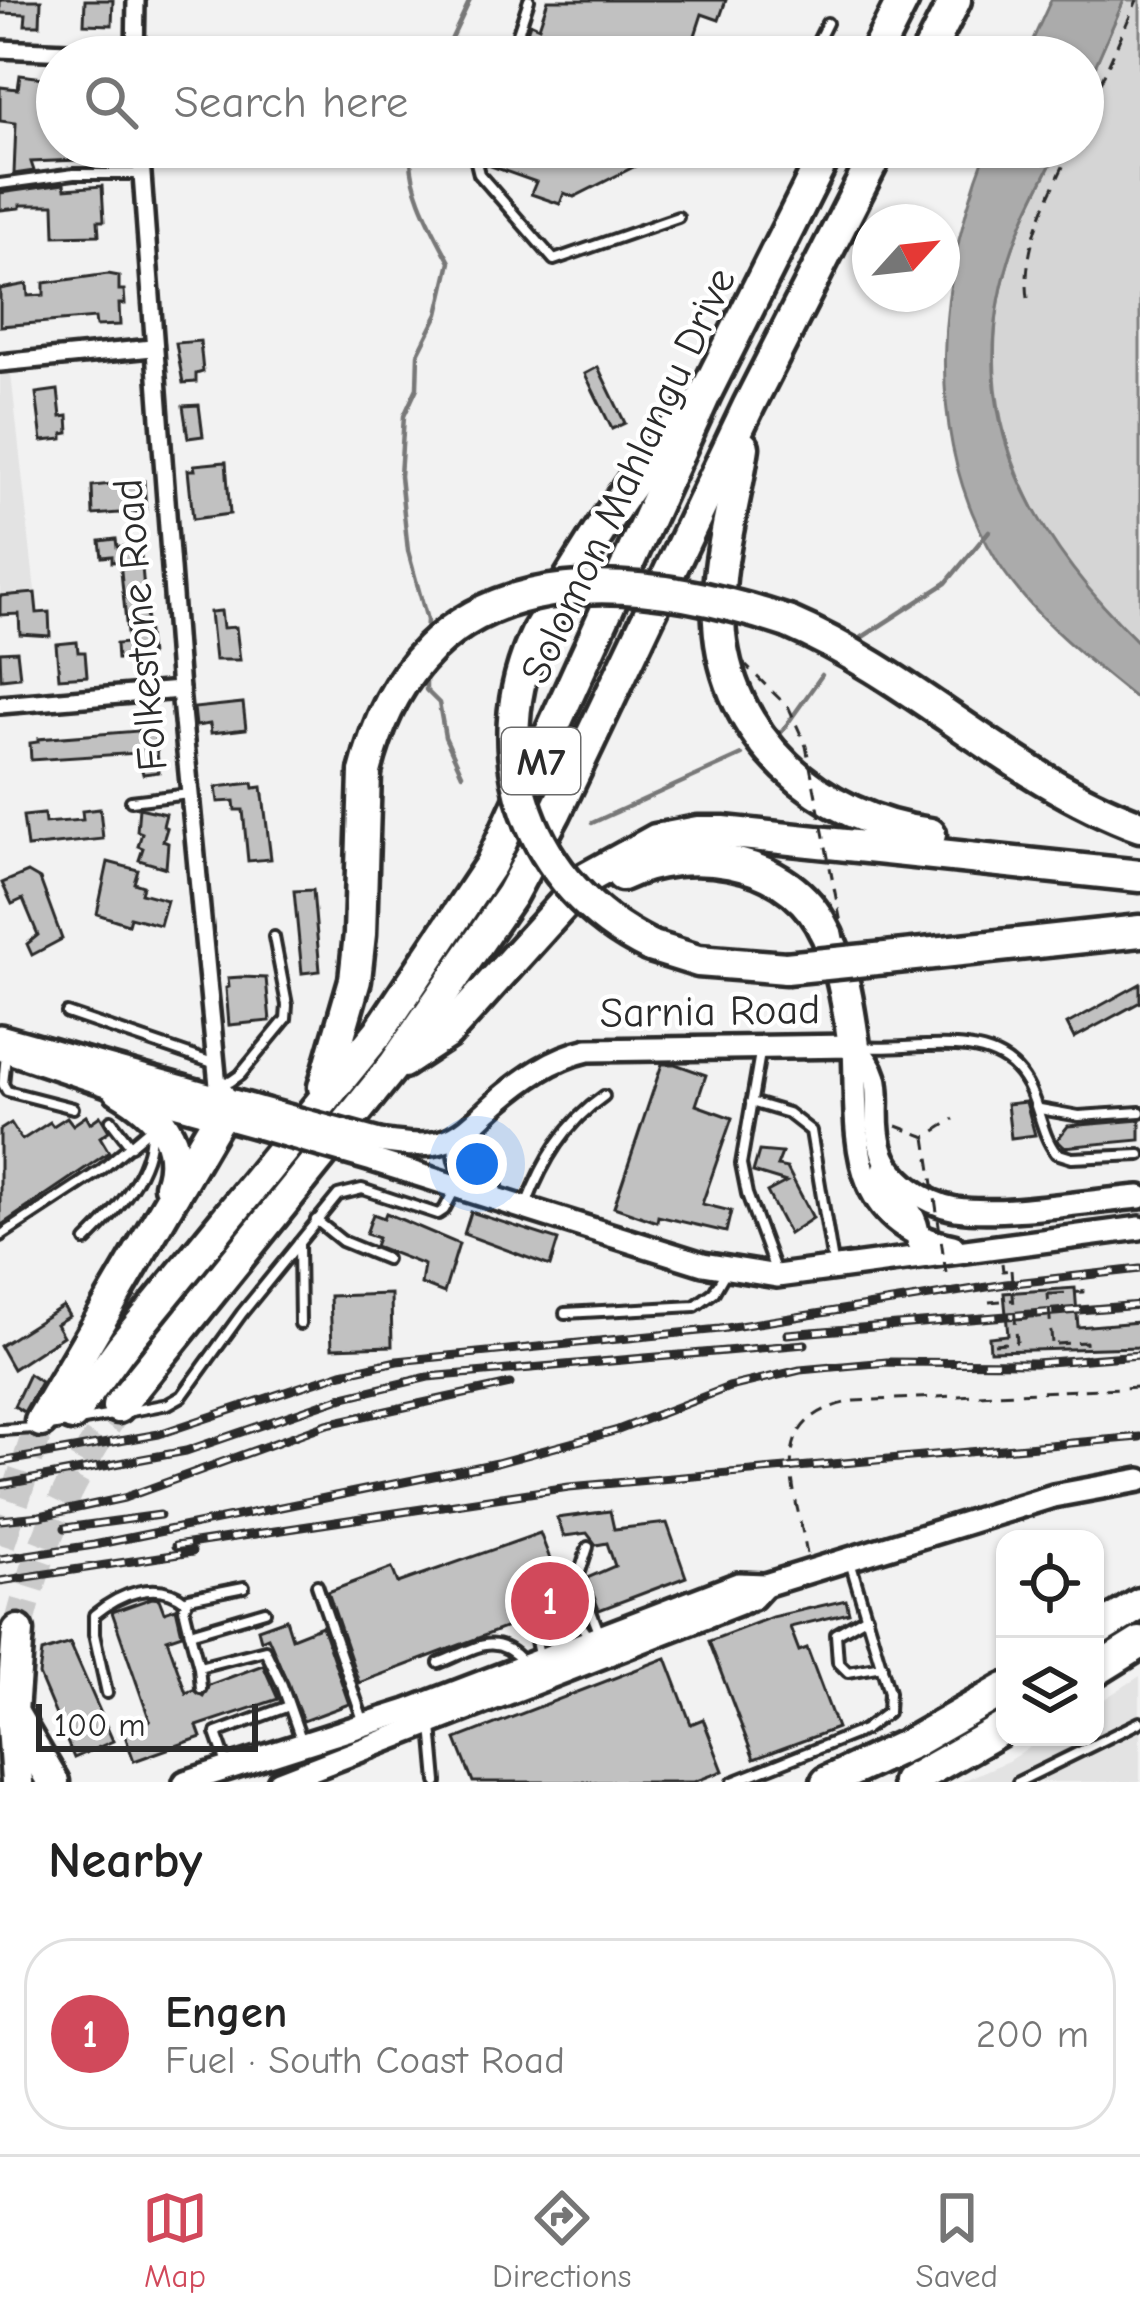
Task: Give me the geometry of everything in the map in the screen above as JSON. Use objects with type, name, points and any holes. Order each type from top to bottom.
[{"type":"highway","points":[[885,36],[903,0]]},
{"type":"highway","points":[[937,36],[955,0]]},
{"type":"highway","name":"Solomon Mahlangu Drive","points":[[72,1415],[321,1098],[379,1032],[491,864],[706,392],[818,168]]},
{"type":"highway","name":"Solomon Mahlangu Drive","points":[[118,1407],[394,1065],[511,895],[869,168]]},
{"type":"highway","points":[[706,392],[652,456],[585,552],[523,661],[514,699],[514,748],[522,798],[541,842],[574,893],[616,928],[650,946],[712,963],[786,968],[1140,931]]},
{"type":"highway","points":[[749,405],[726,532],[718,620],[734,690],[774,757],[831,804],[881,826],[1140,857]]},
{"type":"highway","points":[[321,1098],[355,980],[365,772],[384,715],[413,669],[462,624],[514,597],[546,589],[612,585],[708,598],[788,622],[868,660],[1070,795],[1140,826]]},
{"type":"highway","points":[[394,1065],[438,1041],[586,878],[656,840],[698,832],[1140,876]]},
{"type":"highway","points":[[542,929],[613,880],[652,863],[718,860],[763,873],[802,899],[828,936],[839,964],[854,1046]]},
{"type":"highway","points":[[119,1089],[170,1137],[176,1160],[153,1225]]},
{"type":"highway","points":[[41,1421],[153,1225],[218,1090]]},
{"type":"highway","points":[[1104,1626],[1140,1604]]},
{"type":"highway","points":[[17,1782],[12,1712],[18,1631]]},
{"type":"highway","points":[[1104,1665],[1140,1643]]},
{"type":"highway","points":[[827,1782],[913,1742],[996,1694]]},
{"type":"highway","points":[[12,1712],[53,1782]]},
{"type":"highway","points":[[908,1782],[996,1732]]},
{"type":"main road","name":"Sarnia Road","points":[[2,1046],[218,1090],[260,1118],[375,1150],[457,1186],[726,1270],[777,1276],[1140,1228]]},
{"type":"main road","name":"Sarnia Road","points":[[2,1046],[119,1089],[218,1090]]},
{"type":"main road","name":"Sarnia Road","points":[[375,1150],[456,1136],[530,1076],[575,1053],[604,1048],[854,1046],[874,1068],[882,1154],[890,1186],[915,1217],[920,1236]]},
{"type":"main road","points":[[854,1046],[863,1177],[884,1212],[920,1236],[970,1249]]},
{"type":"main road","points":[[470,1126],[460,1142],[460,1163],[469,1174],[521,1205]]},
{"type":"main road","points":[[882,1154],[918,1193],[953,1208],[1140,1198]]},
{"type":"main road","points":[[910,1258],[920,1236]]},
{"type":"main road","points":[[279,1782],[538,1668],[708,1605],[753,1598],[765,1585],[1053,1496],[1140,1480]]},
{"type":"main road","points":[[184,1782],[364,1725],[417,1721]]},
{"type":"main road","points":[[314,1741],[332,1761]]},
{"type":"street","points":[[135,36],[136,0]]},
{"type":"street","points":[[0,49],[36,51]]},
{"type":"street","name":"Folkestone Road","points":[[142,168],[180,690],[218,1090]]},
{"type":"street","points":[[0,363],[152,348]]},
{"type":"street","points":[[0,705],[180,690]]},
{"type":"lane","points":[[517,36],[529,0]]},
{"type":"lane","points":[[820,36],[826,23]]},
{"type":"lane","points":[[478,168],[554,260],[678,217]]},
{"type":"lane","points":[[0,184],[74,174],[142,174]]},
{"type":"lane","points":[[131,801],[190,794]]},
{"type":"lane","points":[[67,1013],[218,1090],[240,1075],[286,1018],[274,937]]},
{"type":"lane","points":[[761,1045],[741,1164],[777,1276]]},
{"type":"lane","points":[[2,1046],[7,1091],[74,1108]]},
{"type":"lane","points":[[854,1046],[984,1050],[1016,1069],[1040,1109],[1051,1147],[1060,1155],[1140,1155]]},
{"type":"lane","points":[[521,1205],[565,1131],[604,1096]]},
{"type":"lane","points":[[752,1102],[788,1112],[811,1131],[834,1269]]},
{"type":"lane","points":[[1040,1109],[1079,1116],[1140,1112]]},
{"type":"lane","points":[[111,1120],[130,1146]]},
{"type":"lane","points":[[0,1236],[155,1124]]},
{"type":"lane","points":[[86,1241],[143,1167],[155,1124]]},
{"type":"lane","points":[[0,1430],[44,1427],[175,1402],[338,1195],[356,1189],[438,1214],[457,1186]]},
{"type":"lane","points":[[316,1220],[342,1241],[386,1259]]},
{"type":"lane","points":[[299,1241],[300,1324]]},
{"type":"lane","points":[[565,1312],[695,1306],[714,1292],[726,1270]]},
{"type":"lane","points":[[588,1546],[578,1578],[600,1644]]},
{"type":"lane","points":[[733,1782],[874,1726],[890,1707],[848,1558]]},
{"type":"lane","points":[[317,1585],[364,1725]]},
{"type":"lane","points":[[185,1601],[244,1587]]},
{"type":"lane","points":[[107,1693],[94,1616],[116,1600],[167,1589],[185,1601],[201,1688]]},
{"type":"lane","points":[[567,1606],[600,1644]]},
{"type":"lane","points":[[190,1633],[266,1611]]},
{"type":"lane","points":[[867,1616],[836,1634],[838,1662],[848,1672],[882,1666]]},
{"type":"lane","points":[[538,1668],[534,1631],[541,1617]]},
{"type":"lane","points":[[439,1663],[498,1642],[538,1668]]},
{"type":"lane","points":[[199,1667],[265,1651],[290,1706],[314,1741]]},
{"type":"lane","points":[[216,1732],[290,1706]]},
{"type":"lane","points":[[212,1721],[228,1766]]},
{"type":"lane","points":[[417,1721],[437,1760],[435,1780],[424,1782]]},
{"type":"lane","points":[[1018,1782],[1140,1722]]},
{"type":"path","points":[[1104,75],[1137,0]]},
{"type":"path","points":[[1028,298],[1034,235],[1063,168]]},
{"type":"path","points":[[742,662],[789,707],[806,746],[845,939]]},
{"type":"path","points":[[877,1115],[926,1137]]},
{"type":"path","points":[[926,1137],[954,1119]]},
{"type":"path","points":[[926,1137],[946,1273]]},
{"type":"path","points":[[994,1344],[1017,1342],[1011,1270],[1003,1270]]},
{"type":"path","points":[[1082,1279],[1083,1292],[1048,1294],[1049,1316],[1052,1344],[1086,1342],[1087,1355]]},
{"type":"path","points":[[989,1302],[1014,1300]]},
{"type":"path","points":[[1015,1318],[1049,1316]]},
{"type":"path","points":[[809,1570],[792,1453],[796,1432],[815,1414],[854,1401],[1140,1387]]},
{"type":"shaded area","points":[[1051,0],[1124,0],[1104,46],[1104,36],[1035,36]]},
{"type":"shaded area","points":[[1124,0],[1140,0],[1140,644],[1082,585],[1031,505],[1001,421],[995,377],[1002,286],[1016,239],[1049,168],[1104,168],[1104,46]]},
{"type":"shaded area","points":[[981,168],[1049,168],[1020,227],[999,299],[994,356],[998,410],[1012,461],[1034,509],[1063,556],[1140,644],[1140,702],[1027,601],[997,561],[972,513],[956,462],[944,356],[947,312],[960,312],[960,238]]},
{"type":"shaded area","points":[[11,374],[35,591],[0,594],[0,375]]},
{"type":"shaded area","points":[[1140,1676],[1140,1782],[960,1782],[1031,1746],[1104,1746],[1104,1699]]},
{"type":"building","points":[[0,0],[41,0],[40,25],[25,25],[26,14],[0,13]]},
{"type":"building","points":[[85,0],[113,0],[112,25],[84,24]]},
{"type":"building","points":[[548,0],[726,0],[719,20],[702,14],[695,36],[526,36],[530,23],[539,27]]},
{"type":"building","points":[[20,75],[36,77],[34,171],[14,174],[16,123],[0,121],[0,87],[18,89]]},
{"type":"building","points":[[496,168],[631,168],[574,197],[564,193],[560,204],[531,194],[536,182]]},
{"type":"building","points":[[64,184],[65,189],[102,186],[104,221],[98,221],[99,235],[55,236],[54,205],[0,210],[0,193]]},
{"type":"building","points":[[119,276],[119,290],[124,290],[120,325],[96,326],[95,318],[0,326],[0,289],[27,284],[28,296],[44,295],[44,283]]},
{"type":"building","points":[[200,341],[203,372],[196,374],[196,382],[183,383],[176,343]]},
{"type":"building","points":[[598,367],[625,423],[612,429],[585,374]]},
{"type":"building","points":[[58,390],[61,417],[68,416],[69,433],[63,439],[42,441],[36,393]]},
{"type":"building","points":[[199,405],[203,436],[188,438],[183,406]]},
{"type":"building","points":[[226,462],[230,514],[193,519],[188,470],[195,470],[194,465]]},
{"type":"building","points":[[144,481],[146,511],[93,515],[92,486]]},
{"type":"building","points":[[116,539],[117,547],[140,545],[150,656],[141,660],[117,659],[116,644],[128,643],[120,561],[102,557],[100,541]]},
{"type":"building","points":[[35,593],[37,613],[49,612],[50,636],[20,634],[19,614],[0,615],[0,596]]},
{"type":"building","points":[[221,611],[223,628],[236,627],[240,660],[215,660],[210,612]]},
{"type":"building","points":[[77,642],[78,652],[85,652],[87,676],[59,678],[56,644]]},
{"type":"building","points":[[17,651],[20,677],[1,679],[0,652]]},
{"type":"building","points":[[243,703],[246,729],[211,733],[210,724],[196,726],[194,708]]},
{"type":"building","points":[[154,720],[159,772],[143,774],[138,753],[31,760],[30,743],[38,739],[139,731],[138,722]]},
{"type":"building","points":[[253,783],[254,788],[262,787],[271,859],[248,861],[243,810],[235,810],[234,801],[218,802],[216,787]]},
{"type":"building","points":[[139,808],[166,814],[166,868],[139,860],[143,848],[138,846],[142,833],[137,831]]},
{"type":"building","points":[[100,809],[103,839],[27,847],[23,816],[44,814],[45,823],[83,820],[82,811]]},
{"type":"building","points":[[108,862],[138,870],[134,883],[143,886],[141,893],[167,900],[160,925],[130,917],[128,924],[97,914]]},
{"type":"building","points":[[28,872],[40,879],[62,939],[32,955],[27,944],[38,935],[23,899],[12,904],[2,883]]},
{"type":"building","points":[[313,890],[320,971],[302,973],[294,891]]},
{"type":"building","points":[[228,978],[266,978],[270,1021],[229,1025]]},
{"type":"building","points":[[1140,984],[1140,1002],[1074,1038],[1067,1024]]},
{"type":"building","points":[[662,1064],[706,1075],[696,1105],[732,1118],[702,1204],[731,1211],[726,1232],[658,1216],[657,1222],[614,1207]]},
{"type":"building","points":[[1026,1102],[1035,1135],[1011,1138],[1007,1104]]},
{"type":"building","points":[[86,1116],[90,1123],[100,1116],[109,1131],[100,1137],[109,1152],[0,1226],[0,1130],[11,1123],[22,1140],[50,1122],[53,1126],[67,1117],[73,1125]]},
{"type":"building","points":[[1140,1120],[1140,1140],[1064,1147],[1057,1140],[1068,1126]]},
{"type":"building","points":[[759,1151],[782,1153],[777,1166],[787,1168],[813,1218],[789,1234],[767,1192],[786,1182],[753,1172]]},
{"type":"building","points":[[471,1212],[558,1240],[550,1266],[464,1234]]},
{"type":"building","points":[[386,1213],[459,1244],[444,1293],[421,1284],[424,1265],[375,1246],[378,1238],[366,1234],[373,1214],[384,1218]]},
{"type":"building","points":[[1075,1288],[1078,1327],[1140,1322],[1140,1347],[990,1351],[989,1337],[1008,1335],[1004,1293]]},
{"type":"building","points":[[391,1294],[392,1346],[332,1348],[330,1296]]},
{"type":"building","points":[[63,1306],[69,1316],[56,1324],[63,1336],[13,1369],[0,1346]]},
{"type":"building","points":[[29,1374],[41,1382],[24,1412],[14,1406]]},
{"type":"building","points":[[610,1511],[614,1529],[667,1523],[686,1577],[599,1610],[587,1578],[615,1566],[607,1543],[596,1545],[587,1533],[564,1536],[557,1518]]},
{"type":"building","points":[[540,1533],[565,1598],[559,1606],[566,1619],[545,1627],[548,1614],[538,1609],[527,1580],[505,1589],[516,1618],[508,1622],[510,1626],[359,1683],[328,1592],[392,1568],[398,1583]]},
{"type":"building","points":[[159,1599],[164,1612],[176,1608],[182,1634],[167,1639],[186,1693],[193,1690],[203,1696],[209,1685],[263,1665],[278,1699],[197,1726],[201,1737],[134,1761],[123,1730],[150,1721],[112,1612]]},
{"type":"building","points":[[846,1600],[849,1613],[790,1627],[799,1651],[807,1648],[837,1728],[754,1759],[709,1641],[772,1617]]},
{"type":"building","points":[[286,1619],[292,1638],[322,1626],[349,1704],[303,1721],[268,1637],[261,1640],[258,1629]]},
{"type":"building","points":[[70,1643],[113,1741],[74,1758],[39,1675],[42,1652]]},
{"type":"building","points":[[666,1658],[691,1724],[703,1719],[723,1771],[694,1782],[473,1782],[456,1739]]},
{"type":"waterway","points":[[453,36],[470,0]]},
{"type":"waterway","points":[[412,168],[429,222],[450,262],[438,314],[418,354],[417,388],[404,416],[400,476],[408,551],[427,620],[426,636]]},
{"type":"waterway","points":[[861,638],[946,583],[989,531]]},
{"type":"waterway","points":[[778,737],[822,675]]},
{"type":"waterway","points":[[426,678],[426,690],[439,703],[445,737],[462,774]]},
{"type":"waterway","points":[[592,823],[742,755]]},
{"type":"tunnel","points":[[18,1631],[57,1514],[118,1407]]},
{"type":"tunnel","points":[[0,1544],[41,1421]]},
{"type":"railway","points":[[0,1462],[159,1434],[342,1373],[397,1361],[720,1329],[1006,1284],[1140,1269]]},
{"type":"railway","points":[[787,1334],[1140,1305]]},
{"type":"railway","points":[[0,1485],[186,1451],[340,1398],[428,1377],[805,1344]]},
{"type":"railway","points":[[0,1559],[94,1545],[497,1463],[618,1430],[729,1387],[800,1370],[887,1362],[1035,1363],[1140,1355]]},
{"type":"railway","points":[[0,1520],[124,1498],[327,1424],[510,1384]]},
{"type":"railway","points":[[175,1546],[569,1487],[1140,1437]]},
{"type":"railway","points":[[65,1528],[160,1515]]},
{"type":"railway","points":[[0,1581],[192,1552]]},
{"type":"place","name":"Engen","points":[[550,1601]]}]
